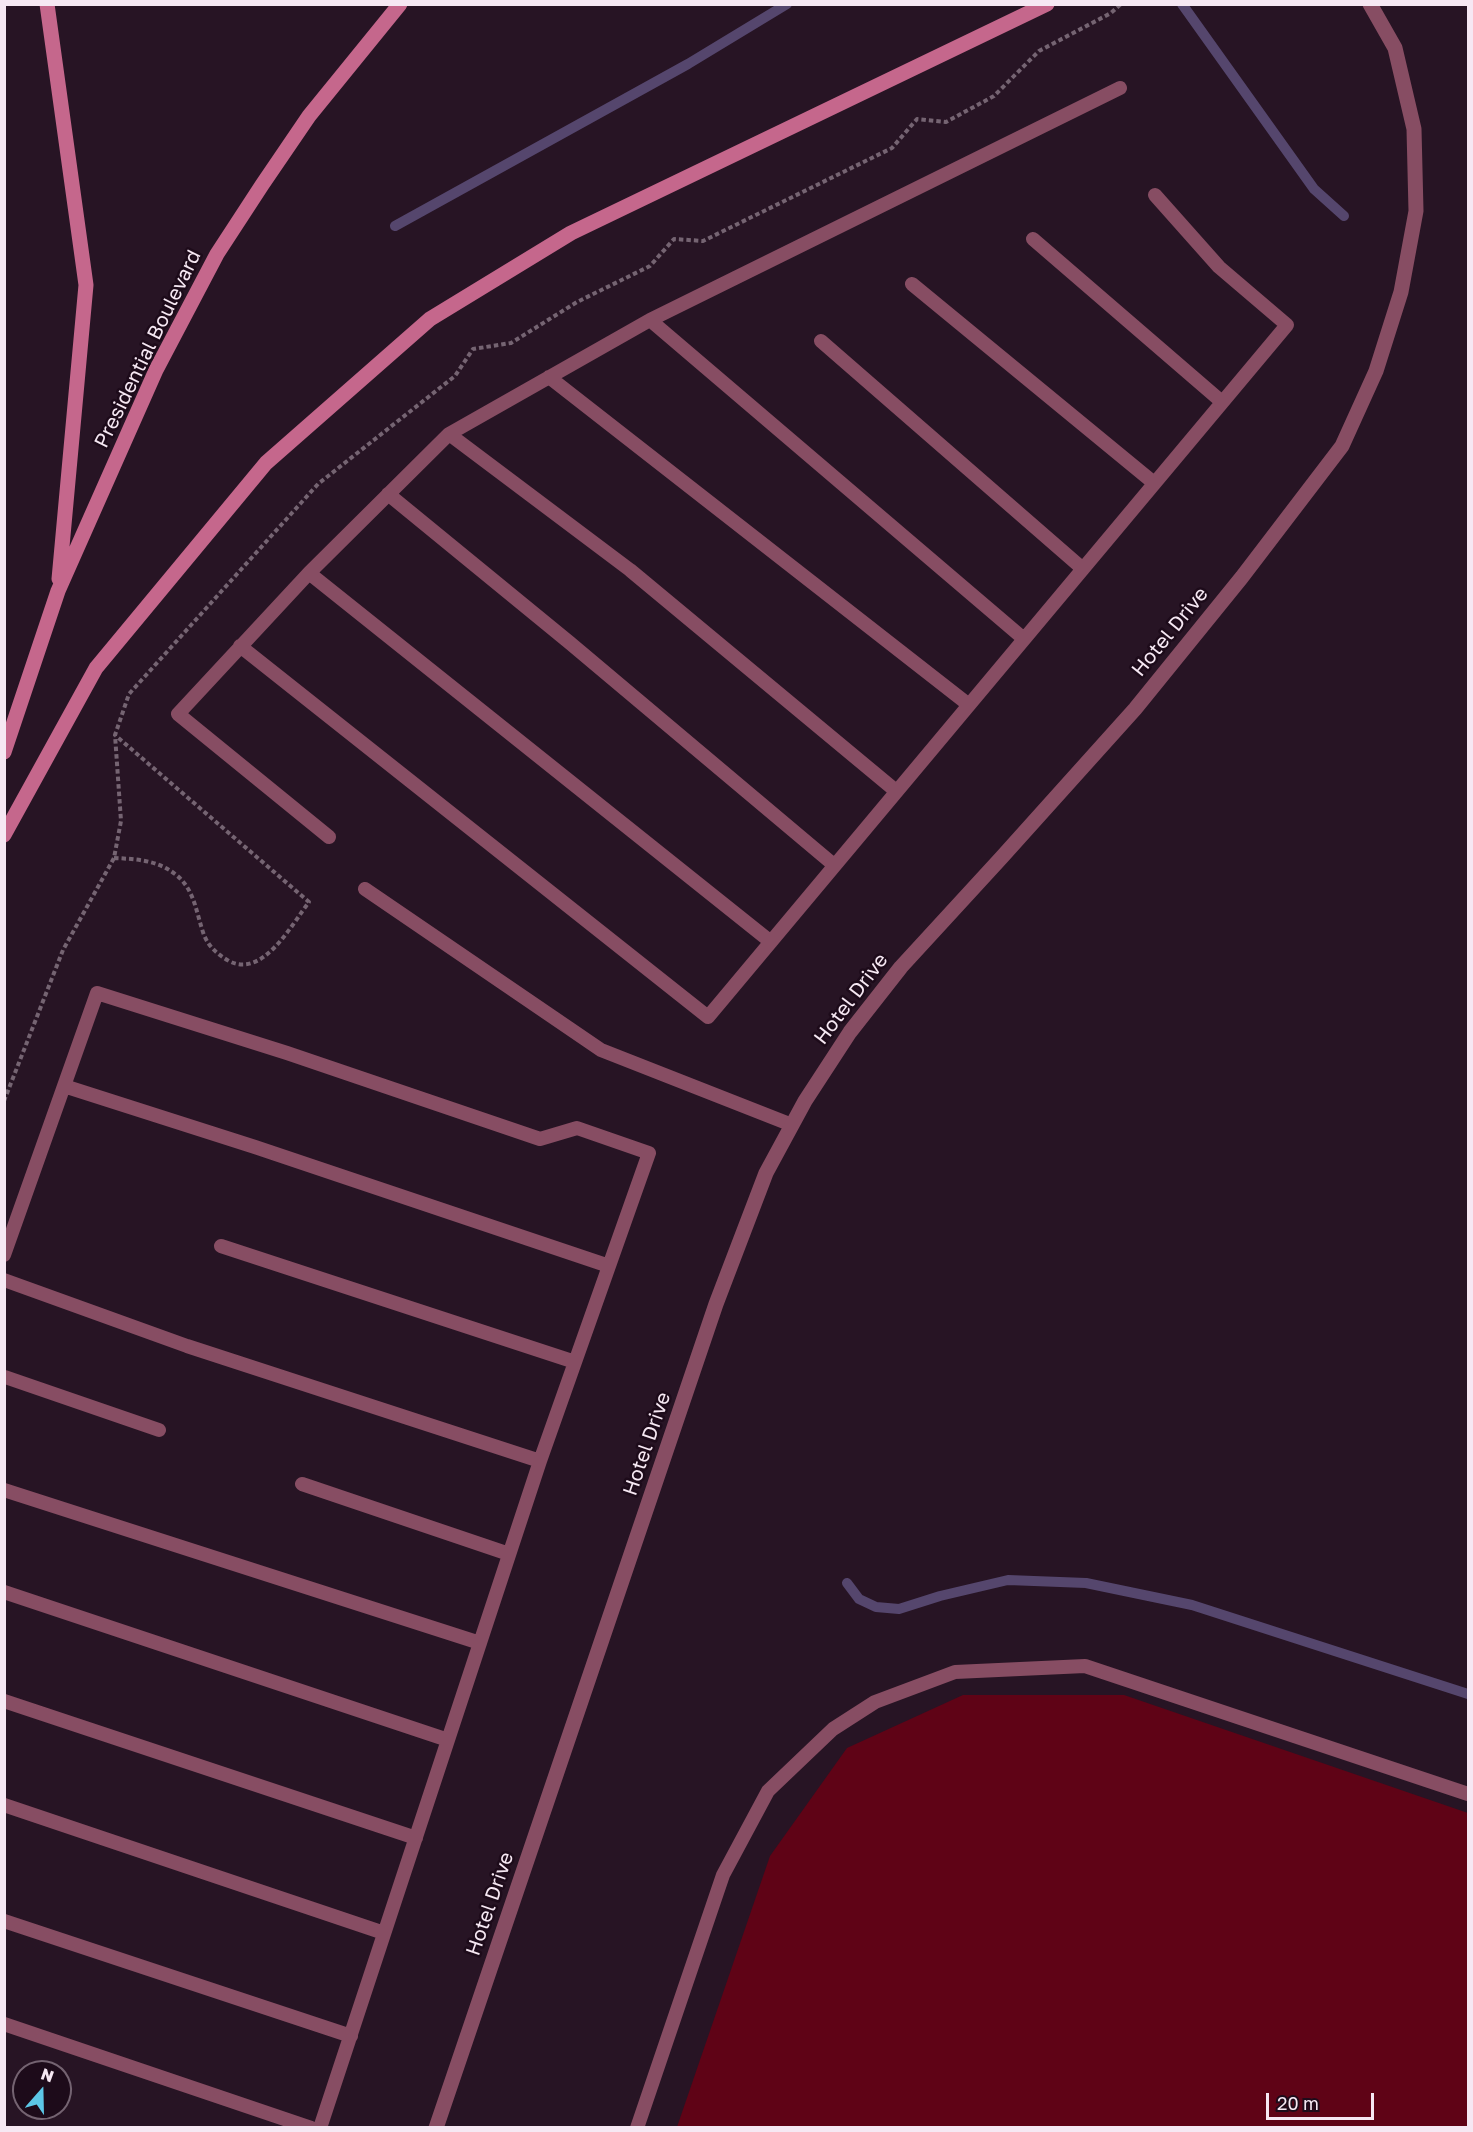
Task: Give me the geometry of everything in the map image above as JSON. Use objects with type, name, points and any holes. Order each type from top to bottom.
[{"type":"main road","points":[[47,4],[86,285],[58,591]]},
{"type":"main road","name":"Presidential Boulevard","points":[[4,752],[58,591],[156,370],[218,254],[309,116],[400,4]]},
{"type":"main road","points":[[4,835],[96,668],[266,463],[430,319],[571,233],[1047,4]]},
{"type":"street","name":"Hotel Drive","points":[[436,2127],[716,1304],[766,1173],[805,1101],[850,1032],[901,967],[1135,709],[1242,577],[1342,446],[1376,371],[1401,292],[1416,212],[1414,129],[1395,48],[1370,4]]},
{"type":"lane","points":[[329,837],[178,714],[309,573],[449,434],[650,320],[1120,88]]},
{"type":"lane","points":[[240,646],[708,1017],[1287,325],[1219,267],[1155,195]]},
{"type":"lane","points":[[1034,239],[1222,402]]},
{"type":"lane","points":[[912,284],[1154,483]]},
{"type":"lane","points":[[650,320],[1024,639]]},
{"type":"lane","points":[[821,341],[1083,568]]},
{"type":"lane","points":[[549,377],[969,705]]},
{"type":"lane","points":[[449,434],[630,570],[896,791]]},
{"type":"lane","points":[[388,494],[570,643],[834,866]]},
{"type":"lane","points":[[309,573],[771,942]]},
{"type":"lane","points":[[365,889],[601,1050],[792,1125]]},
{"type":"lane","points":[[4,1255],[98,993],[287,1053],[540,1139],[577,1128],[649,1153],[540,1461],[320,2127]]},
{"type":"lane","points":[[64,1086],[255,1147],[609,1266]]},
{"type":"lane","points":[[221,1246],[575,1362]]},
{"type":"lane","points":[[4,1280],[188,1347],[540,1461]]},
{"type":"lane","points":[[5,1377],[159,1430]]},
{"type":"lane","points":[[302,1484],[509,1554]]},
{"type":"lane","points":[[4,1490],[480,1643]]},
{"type":"lane","points":[[4,1592],[448,1740]]},
{"type":"lane","points":[[637,2127],[723,1875],[768,1791],[833,1729],[875,1702],[955,1672],[1085,1666],[1468,1794]]},
{"type":"lane","points":[[4,1701],[416,1838]]},
{"type":"lane","points":[[4,1805],[384,1933]]},
{"type":"lane","points":[[4,1921],[351,2036]]},
{"type":"lane","points":[[4,2024],[311,2127]]},
{"type":"path","points":[[114,858],[155,862],[176,874],[191,893],[205,936],[216,954],[233,963],[250,965],[267,956],[309,902],[115,735]]},
{"type":"shaded area","points":[[963,1695],[1124,1695],[1468,1813],[1468,2127],[677,2127],[770,1856],[847,1748]]},
{"type":"waterway","points":[[395,226],[688,64],[787,4]]},
{"type":"waterway","points":[[1182,4],[1314,189],[1344,216]]},
{"type":"waterway","points":[[847,1583],[859,1599],[876,1607],[899,1609],[940,1596],[1008,1580],[1086,1583],[1192,1605],[1468,1694]]}]
